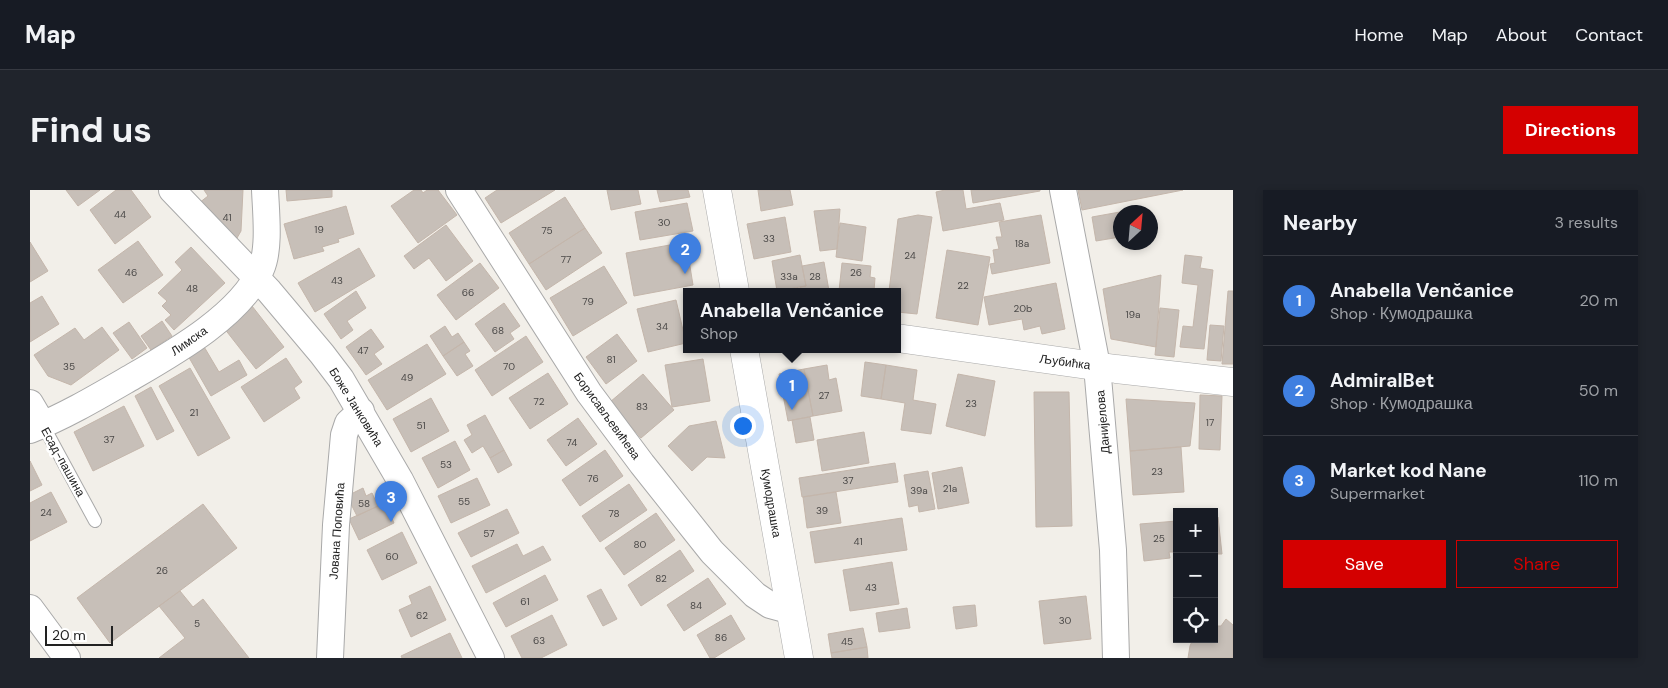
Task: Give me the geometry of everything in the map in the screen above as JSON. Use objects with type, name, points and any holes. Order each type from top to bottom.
[{"type":"street","name":"Боже Јанковића","points":[[172,190],[256,278],[322,354],[341,379],[400,480],[491,658]]},
{"type":"street","name":"Лимска","points":[[34,419],[91,400],[180,349],[216,322],[242,298],[256,278],[265,258],[265,190]]},
{"type":"street","name":"Борисављевићева","points":[[459,190],[589,393],[642,464],[712,552],[755,595],[770,604],[790,609]]},
{"type":"street","points":[[717,190],[734,288]]},
{"type":"street","name":"Данијелова","points":[[1063,190],[1097,366],[1113,550],[1116,658]]},
{"type":"street","name":"Љубићка","points":[[901,339],[1097,366],[1233,382]]},
{"type":"street","name":"Кумодрашка","points":[[745,353],[799,658]]},
{"type":"street","name":"Јована Поповића","points":[[330,658],[336,525],[344,435],[348,423],[361,411]]},
{"type":"street","points":[[30,608],[67,658]]},
{"type":"lane","name":"Есад-пашина","points":[[34,419],[95,521]]},
{"type":"building","points":[[66,190],[100,190],[78,206]]},
{"type":"building","points":[[116,190],[131,190],[151,217],[115,244],[90,210]]},
{"type":"building","points":[[204,190],[243,190],[241,231],[237,238],[230,237],[199,203],[208,196]]},
{"type":"building","points":[[286,190],[332,190],[332,197],[287,201]]},
{"type":"building","points":[[414,190],[421,190],[423,193],[427,190],[438,190],[457,215],[418,243],[391,206]]},
{"type":"building","points":[[497,190],[555,190],[501,223],[485,198]]},
{"type":"building","points":[[607,190],[638,190],[641,204],[611,210]]},
{"type":"building","points":[[657,190],[688,190],[690,197],[660,202]]},
{"type":"building","points":[[758,190],[790,190],[793,205],[761,211]]},
{"type":"building","points":[[963,190],[966,209],[1000,203],[1004,220],[943,231],[936,192]]},
{"type":"building","points":[[971,190],[1040,190],[1040,191],[973,203]]},
{"type":"building","points":[[1078,190],[1183,190],[1082,210]]},
{"type":"building","points":[[565,197],[585,228],[529,264],[509,233]]},
{"type":"building","points":[[687,203],[693,231],[640,240],[635,212]]},
{"type":"building","points":[[346,206],[354,234],[338,239],[339,242],[322,247],[324,251],[294,259],[284,224]]},
{"type":"building","points":[[840,209],[837,249],[820,251],[814,211]]},
{"type":"building","points":[[1113,213],[1113,238],[1096,241],[1092,217]]},
{"type":"building","points":[[918,215],[932,217],[917,314],[901,312],[901,288],[889,288],[898,219]]},
{"type":"building","points":[[1041,215],[1050,263],[992,274],[990,264],[995,263],[993,250],[999,249],[996,237],[1002,237],[999,222]]},
{"type":"building","points":[[785,217],[791,252],[754,259],[747,224]]},
{"type":"building","points":[[840,223],[866,227],[862,261],[836,257]]},
{"type":"building","points":[[446,225],[473,261],[446,281],[429,258],[414,269],[404,256]]},
{"type":"building","points":[[585,228],[602,253],[546,290],[529,264]]},
{"type":"building","points":[[138,241],[163,275],[123,303],[98,270]]},
{"type":"building","points":[[30,242],[48,271],[30,282]]},
{"type":"building","points":[[686,242],[693,285],[634,296],[626,253]]},
{"type":"building","points":[[191,247],[225,283],[174,330],[165,320],[171,315],[162,306],[167,301],[158,293],[182,270],[175,262]]},
{"type":"building","points":[[359,248],[375,276],[315,312],[298,283]]},
{"type":"building","points":[[947,250],[990,257],[978,325],[936,318]]},
{"type":"building","points":[[800,255],[806,286],[776,288],[772,261]]},
{"type":"building","points":[[1185,255],[1202,257],[1200,268],[1213,270],[1204,349],[1180,347],[1183,326],[1193,327],[1198,285],[1182,283]]},
{"type":"building","points":[[824,262],[828,288],[800,288],[806,286],[802,266]]},
{"type":"building","points":[[480,263],[499,288],[456,320],[437,295]]},
{"type":"building","points":[[842,263],[871,266],[870,277],[875,278],[874,288],[839,288]]},
{"type":"building","points":[[604,266],[627,303],[573,336],[550,298]]},
{"type":"building","points":[[1161,275],[1156,347],[1111,339],[1103,289]]},
{"type":"building","points":[[1056,283],[1065,329],[1042,334],[1040,326],[1024,330],[1022,319],[989,325],[984,297]]},
{"type":"building","points":[[356,291],[366,308],[347,321],[353,330],[341,339],[324,314]]},
{"type":"building","points":[[1228,291],[1233,291],[1233,364],[1222,364]]},
{"type":"building","points":[[42,296],[59,324],[30,342],[30,303]]},
{"type":"building","points":[[676,300],[683,330],[683,344],[648,352],[637,309]]},
{"type":"building","points":[[504,303],[520,326],[510,333],[514,339],[495,352],[475,324]]},
{"type":"building","points":[[252,306],[284,347],[256,369],[224,328]]},
{"type":"building","points":[[1160,308],[1179,310],[1174,357],[1155,355]]},
{"type":"building","points":[[162,321],[172,336],[151,350],[141,336]]},
{"type":"building","points":[[129,322],[147,348],[132,359],[113,333]]},
{"type":"building","points":[[1210,325],[1224,326],[1221,361],[1207,360]]},
{"type":"building","points":[[445,326],[452,337],[458,333],[464,342],[443,356],[430,336]]},
{"type":"building","points":[[102,327],[119,350],[71,385],[48,376],[34,355],[75,328],[84,340]]},
{"type":"building","points":[[371,329],[384,347],[374,354],[382,364],[366,375],[346,347]]},
{"type":"building","points":[[617,334],[637,361],[606,384],[586,357]]},
{"type":"building","points":[[526,336],[543,362],[492,396],[475,370]]},
{"type":"building","points":[[464,342],[470,351],[465,354],[473,366],[457,376],[443,356]]},
{"type":"building","points":[[427,344],[446,374],[387,410],[368,380]]},
{"type":"building","points":[[203,345],[219,372],[239,360],[247,375],[211,396],[187,354]]},
{"type":"building","points":[[286,358],[302,382],[294,388],[300,398],[264,422],[241,387]]},
{"type":"building","points":[[703,359],[710,401],[672,407],[665,365]]},
{"type":"building","points":[[865,362],[886,365],[881,399],[861,396]]},
{"type":"building","points":[[827,365],[829,380],[836,378],[842,411],[813,416],[804,369]]},
{"type":"building","points":[[886,365],[917,370],[913,400],[936,404],[931,434],[901,430],[905,403],[881,399]]},
{"type":"building","points":[[190,368],[230,438],[198,456],[159,386]]},
{"type":"building","points":[[804,369],[813,416],[788,421],[779,374]]},
{"type":"building","points":[[548,373],[568,404],[530,429],[509,398]]},
{"type":"building","points":[[643,374],[674,410],[641,438],[610,402]]},
{"type":"building","points":[[958,374],[995,381],[985,436],[946,426]]},
{"type":"building","points":[[151,387],[174,431],[157,440],[135,396]]},
{"type":"building","points":[[1034,392],[1069,392],[1072,526],[1036,527]]},
{"type":"building","points":[[1200,395],[1222,396],[1220,450],[1199,449]]},
{"type":"building","points":[[431,398],[449,431],[411,452],[393,419]]},
{"type":"building","points":[[1126,399],[1195,403],[1190,446],[1130,451]]},
{"type":"building","points":[[124,406],[144,446],[93,471],[74,432]]},
{"type":"building","points":[[485,415],[504,450],[490,458],[483,446],[472,453],[464,440],[472,435],[467,425]]},
{"type":"building","points":[[810,417],[814,440],[796,443],[792,420]]},
{"type":"building","points":[[578,418],[597,444],[566,466],[547,440]]},
{"type":"building","points":[[716,421],[725,458],[707,457],[692,471],[668,446],[689,426]]},
{"type":"building","points":[[864,432],[869,463],[822,471],[817,440]]},
{"type":"building","points":[[455,441],[470,470],[438,488],[422,458]]},
{"type":"building","points":[[1181,447],[1184,492],[1133,495],[1130,451]]},
{"type":"building","points":[[504,450],[512,465],[498,473],[490,458]]},
{"type":"building","points":[[605,450],[623,476],[580,506],[562,480]]},
{"type":"building","points":[[30,461],[42,485],[30,491]]},
{"type":"building","points":[[895,463],[898,482],[802,497],[799,478]]},
{"type":"building","points":[[962,467],[969,503],[938,509],[932,473]]},
{"type":"building","points":[[928,471],[935,509],[919,512],[918,505],[909,507],[904,475]]},
{"type":"building","points":[[477,478],[490,505],[451,523],[438,496]]},
{"type":"building","points":[[629,484],[647,510],[600,542],[582,516]]},
{"type":"building","points":[[363,488],[366,496],[372,493],[378,506],[357,516],[347,496]]},
{"type":"building","points":[[51,492],[67,522],[30,541],[30,503]]},
{"type":"building","points":[[836,492],[841,523],[807,528],[803,497]]},
{"type":"building","points":[[385,503],[394,523],[359,540],[349,519]]},
{"type":"building","points":[[203,504],[237,548],[110,643],[77,598]]},
{"type":"building","points":[[507,509],[519,533],[471,557],[458,533]]},
{"type":"building","points":[[656,513],[675,540],[624,575],[605,548]]},
{"type":"building","points":[[1218,517],[1222,554],[1218,554]]},
{"type":"building","points":[[902,518],[907,550],[815,563],[810,532]]},
{"type":"building","points":[[1173,521],[1173,552],[1169,552],[1170,558],[1144,561],[1140,524]]},
{"type":"building","points":[[402,532],[417,563],[382,580],[367,550]]},
{"type":"building","points":[[517,544],[523,556],[543,546],[551,560],[486,593],[472,566]]},
{"type":"building","points":[[680,550],[694,571],[641,606],[628,585]]},
{"type":"building","points":[[892,562],[899,604],[850,611],[843,570]]},
{"type":"building","points":[[545,575],[558,600],[506,627],[493,603]]},
{"type":"building","points":[[708,578],[726,604],[684,631],[667,605]]},
{"type":"building","points":[[430,586],[446,620],[411,637],[399,610],[412,604],[409,596]]},
{"type":"building","points":[[601,589],[617,619],[603,626],[587,596]]},
{"type":"building","points":[[180,591],[193,607],[203,599],[249,658],[159,658],[185,638],[159,606]]},
{"type":"building","points":[[1086,596],[1091,639],[1044,644],[1039,601]]},
{"type":"building","points":[[975,605],[977,626],[956,629],[953,607]]},
{"type":"building","points":[[907,608],[910,628],[879,632],[876,613]]},
{"type":"building","points":[[552,615],[567,645],[541,658],[522,658],[511,636]]},
{"type":"building","points":[[731,615],[745,639],[714,658],[710,658],[697,635]]},
{"type":"building","points":[[1226,619],[1233,625],[1233,658],[1188,658],[1191,643],[1218,643],[1218,626],[1221,626]]},
{"type":"building","points":[[863,628],[867,647],[831,653],[828,634]]},
{"type":"building","points":[[450,633],[462,658],[402,658],[401,656]]},
{"type":"building","points":[[867,647],[868,658],[832,658],[831,653]]},
{"type":"place","name":"AdmiralBet","points":[[685,274]]},
{"type":"place","name":"Anabella Venčanice","points":[[792,410]]},
{"type":"place","name":"Market kod Nane","points":[[391,522]]}]
